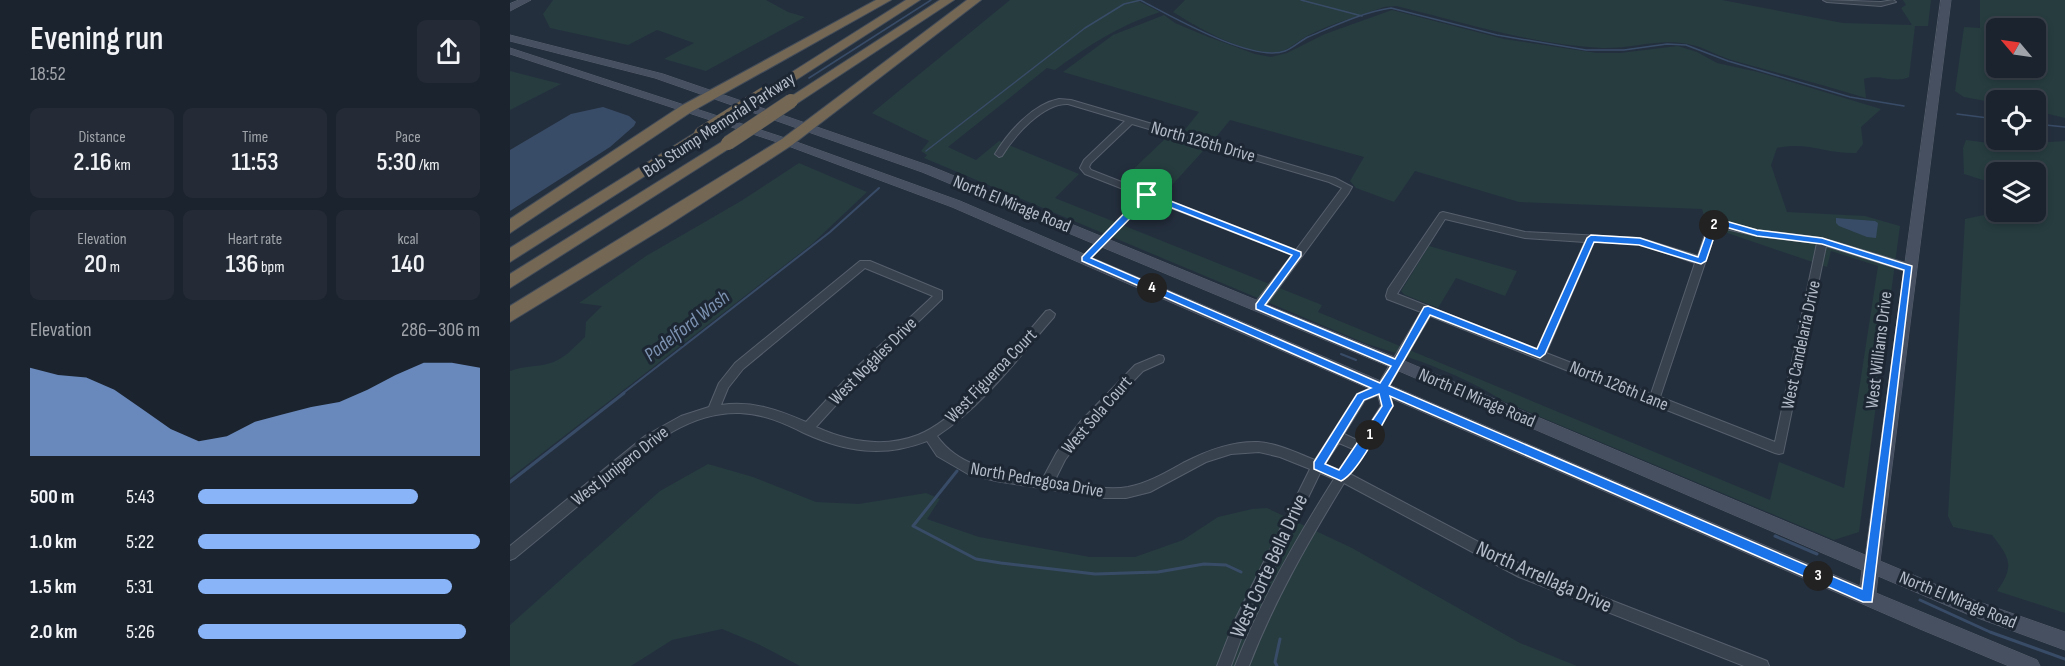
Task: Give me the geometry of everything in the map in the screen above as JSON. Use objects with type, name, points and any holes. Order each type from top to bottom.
[{"type":"highway","points":[[510,227],[686,109],[885,0]]},
{"type":"highway","name":"Bob Stump Memorial Parkway","points":[[510,256],[914,0]]},
{"type":"highway","name":"Bob Stump Memorial Parkway","points":[[510,282],[948,0]]},
{"type":"highway","points":[[510,315],[787,142],[975,0]]},
{"type":"main road","points":[[510,8],[526,0]]},
{"type":"main road","name":"West Williams Drive","points":[[1868,598],[1927,128],[1946,0]]},
{"type":"main road","name":"North El Mirage Road","points":[[510,38],[659,76],[926,169],[1259,306],[1995,617],[2065,641]]},
{"type":"main road","name":"North El Mirage Road","points":[[510,51],[787,142],[906,184],[2031,666]]},
{"type":"street","points":[[1827,0],[1881,4],[1892,2]]},
{"type":"street","name":"North 126th Drive","points":[[999,154],[1004,143],[1048,106],[1057,101],[1068,102],[1332,180],[1347,187],[1346,192],[1298,254]]},
{"type":"street","points":[[1130,121],[1087,162],[1084,168],[1088,172],[1298,254],[1259,306]]},
{"type":"street","points":[[1085,259],[1147,195]]},
{"type":"street","name":"North 126th Lane","points":[[1591,238],[1516,234],[1443,214],[1392,292],[1392,296],[1779,449]]},
{"type":"street","points":[[1654,399],[1713,225],[1717,223],[1757,233],[1822,241],[1909,268]]},
{"type":"street","points":[[1540,354],[1591,238],[1640,242],[1701,261]]},
{"type":"street","name":"West Candelaria Drive","points":[[1779,449],[1822,241]]},
{"type":"street","name":"West Nogales Drive","points":[[713,411],[723,386],[739,366],[862,264],[867,264],[938,294],[938,299],[861,370],[807,429]]},
{"type":"street","name":"West Corte Bella Drive","points":[[1224,666],[1240,625],[1318,466],[1361,397],[1382,388],[1428,310]]},
{"type":"street","name":"West Figueroa Court","points":[[929,435],[967,406],[1050,314]]},
{"type":"street","name":"West Sola Court","points":[[1047,483],[1060,456],[1084,425],[1139,368],[1159,359]]},
{"type":"street","name":"West Corte Bella Drive","points":[[1242,666],[1271,599],[1337,475],[1362,448],[1388,406],[1382,388]]},
{"type":"street","points":[[713,411],[751,409],[769,413],[841,444],[863,447],[890,447],[929,435]]},
{"type":"street","name":"West Junipero Drive","points":[[510,554],[649,440],[682,420],[713,411]]},
{"type":"street","name":"North Pedregosa Drive","points":[[929,435],[941,453],[968,469],[1104,493],[1126,493],[1161,483],[1213,454],[1249,447],[1281,452],[1337,475]]},
{"type":"street","points":[[1336,436],[1362,448]]},
{"type":"street","name":"North Arrellaga Drive","points":[[1337,475],[1524,573],[1762,666]]},
{"type":"green space","points":[[553,0],[766,0],[788,12],[805,17],[706,71],[664,59],[694,43],[657,30],[628,45],[550,28],[543,14]]},
{"type":"green space","points":[[1010,0],[1136,0],[1160,12],[1105,36],[1055,70],[1047,68],[948,147],[976,160],[999,141],[1079,174],[1055,198],[1322,305],[1318,312],[1770,500],[1779,462],[1844,488],[1878,266],[1831,251],[1827,267],[1707,226],[1702,209],[1519,202],[1415,171],[1394,202],[1356,188],[1350,181],[1364,157],[1230,120],[1213,141],[1183,132],[1199,112],[1063,72],[1113,35],[1164,15],[1175,23],[1206,36],[1255,54],[1271,57],[1287,53],[1325,34],[1392,10],[1504,39],[1597,53],[1620,53],[1678,46],[1697,52],[1717,63],[1758,72],[1881,109],[1861,127],[1863,144],[1856,153],[1788,146],[1777,148],[1771,165],[1787,212],[1865,216],[1900,226],[1859,532],[1834,540],[1505,402],[1472,383],[1438,368],[1367,344],[924,158],[927,155],[921,151],[929,141],[872,113]]},
{"type":"green space","points":[[1185,0],[1722,0],[1843,23],[1912,25],[1901,8],[1906,5],[1903,0],[1931,0],[1928,26],[1915,26],[1909,77],[1864,79],[1866,98],[1729,59],[1688,44],[1666,42],[1613,48],[1576,46],[1524,38],[1396,6],[1384,7],[1327,27],[1281,51],[1264,52],[1223,40],[1173,12]]},
{"type":"green space","points":[[1980,0],[2065,0],[2065,118],[2046,113],[2046,90],[1986,90],[1986,101],[1964,97],[1955,91],[1964,27],[1980,28]]},
{"type":"green space","points":[[510,71],[561,84],[510,110]]},
{"type":"green space","points":[[1167,137],[1203,151],[1164,194],[1124,178]]},
{"type":"green space","points":[[1966,140],[1986,143],[1986,150],[2046,150],[2048,142],[2065,141],[2065,613],[1997,591],[2008,568],[2003,550],[1992,535],[1953,527],[1948,516],[1965,219],[1984,215],[1986,181],[1964,174],[1963,148]]},
{"type":"green space","points":[[799,163],[867,192],[812,244],[510,478],[510,371],[547,364],[563,357],[585,337],[586,322],[602,306],[579,303],[646,256],[741,201]]},
{"type":"green space","points":[[1429,246],[1517,271],[1505,296],[1456,278],[1438,308],[1405,295],[1401,291]]},
{"type":"green space","points":[[708,464],[753,477],[816,502],[859,504],[926,493],[940,499],[927,519],[979,537],[1090,557],[1135,557],[1183,540],[1218,517],[1267,508],[1352,548],[1520,643],[1577,666],[800,666],[758,644],[722,629],[672,640],[631,666],[510,666],[510,625],[660,491]]},
{"type":"water","points":[[603,107],[629,116],[636,122],[634,126],[610,147],[510,211],[510,150],[571,114]]},
{"type":"water","points":[[1836,218],[1875,221],[1878,223],[1876,238],[1867,237],[1839,226]]},
{"type":"waterway","points":[[809,78],[931,0]]},
{"type":"waterway","name":"Padelford Wash","points":[[926,151],[1085,28],[1124,4],[1140,0]]},
{"type":"waterway","points":[[1140,0],[1212,36],[1253,50],[1271,53],[1285,51],[1308,37],[1361,16]]},
{"type":"waterway","points":[[1301,0],[1361,16]]},
{"type":"waterway","points":[[1361,16],[1391,8],[1497,35],[1586,50],[1624,50],[1667,44],[1686,45],[1728,61],[1850,97],[1904,106]]},
{"type":"waterway","points":[[1957,114],[1986,118]]},
{"type":"waterway","points":[[2046,125],[2065,127]]},
{"type":"waterway","name":"Padelford Wash","points":[[622,394],[830,232],[879,188]]},
{"type":"waterway","points":[[1341,354],[1356,360]]},
{"type":"waterway","name":"Padelford Wash","points":[[510,482],[624,393]]},
{"type":"waterway","points":[[957,471],[913,526],[976,559],[1095,574],[1158,572],[1204,564],[1226,565],[1241,572]]},
{"type":"waterway","points":[[1775,536],[1817,554]]},
{"type":"waterway","points":[[1920,600],[1990,632],[2065,659]]},
{"type":"waterway","points":[[1277,666],[1275,662],[1280,639]]},
{"type":"route","points":[[1147,195],[1085,259],[1382,388],[1501,440],[1868,598],[1909,268],[1822,241],[1757,233],[1722,223],[1713,225],[1701,261],[1632,240],[1591,238],[1540,354],[1428,310],[1397,364],[1382,388],[1388,406],[1341,477],[1318,466],[1361,397],[1382,388],[1397,364],[1259,306],[1298,254],[1147,195]]}]
